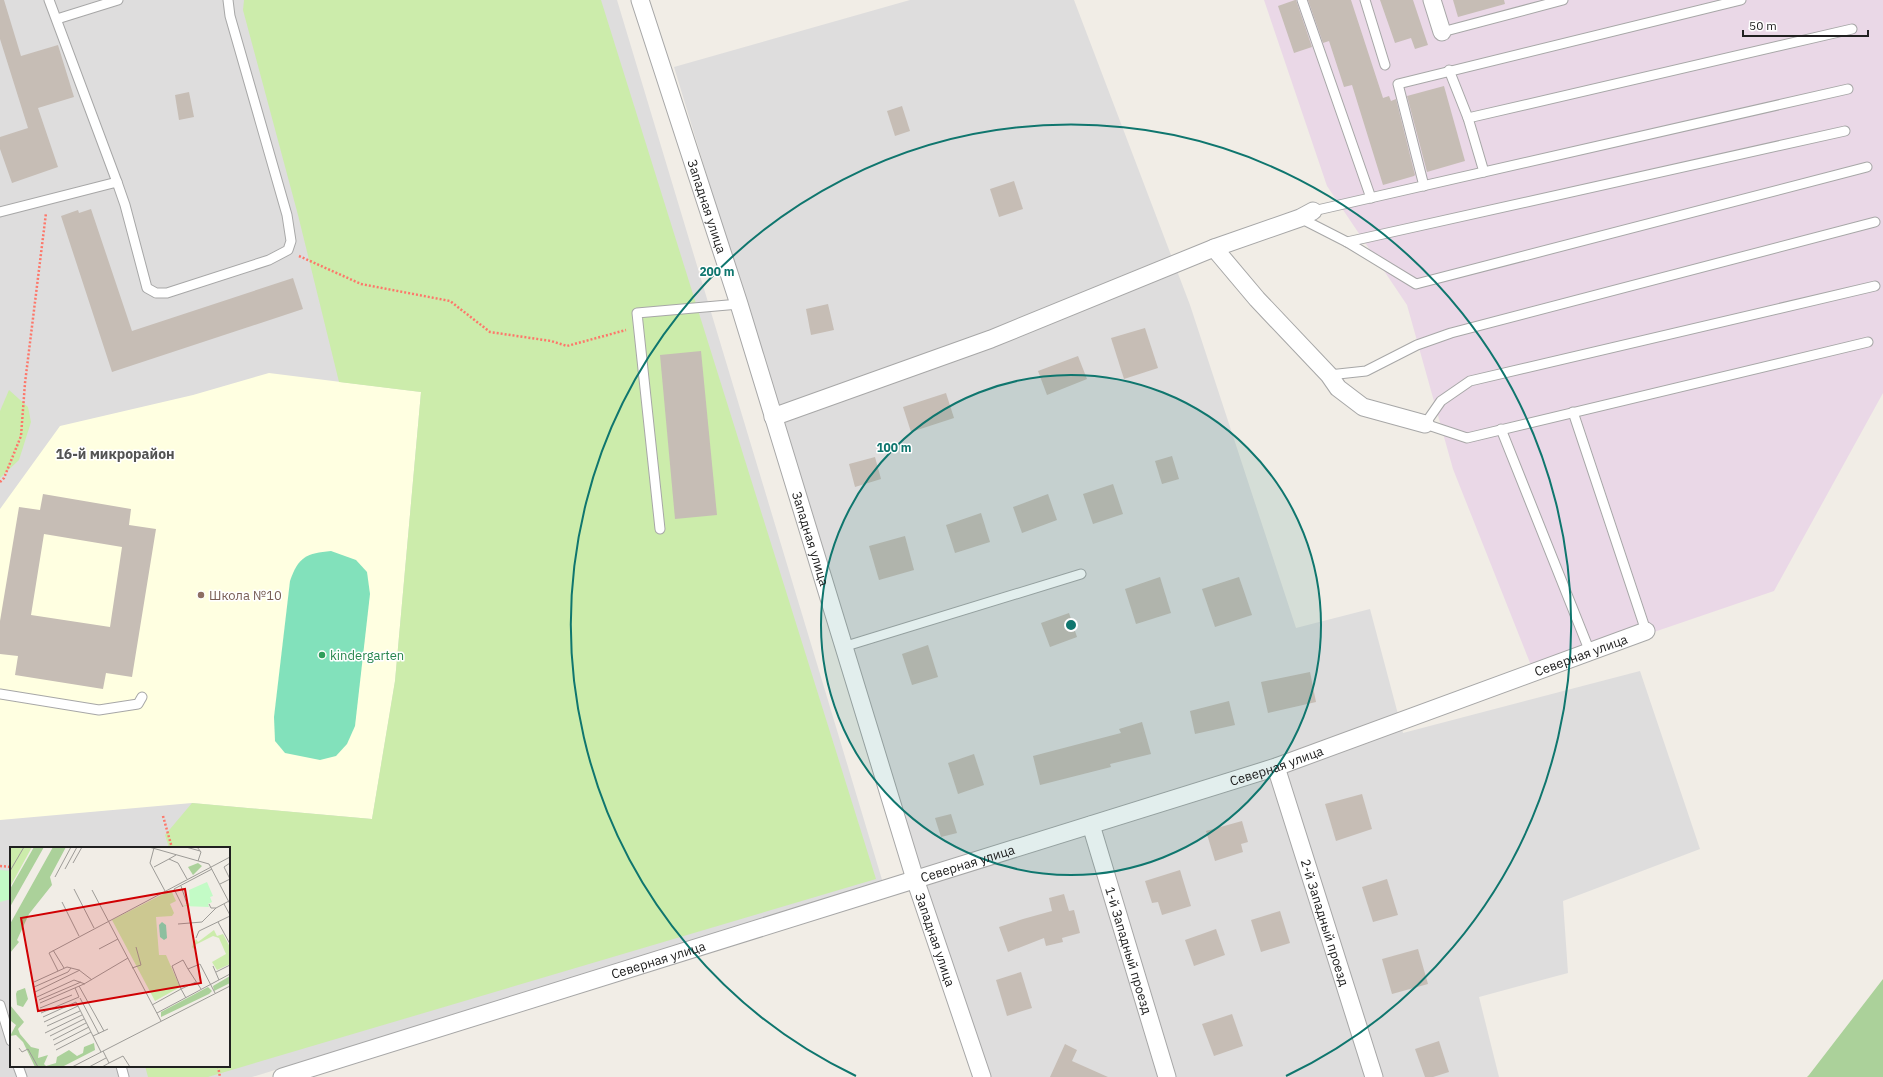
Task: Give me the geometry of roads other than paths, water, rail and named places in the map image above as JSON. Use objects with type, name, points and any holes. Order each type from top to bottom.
[{"type":"street","name":"Западная улица","points":[[640,0],[739,304],[843,648],[915,879],[982,1077]]},
{"type":"street","points":[[1432,0],[1442,32]]},
{"type":"street","points":[[773,417],[991,339],[1214,248],[1307,214]]},
{"type":"street","points":[[1214,248],[1257,299],[1329,375],[1338,388],[1363,407],[1425,424]]},
{"type":"street","name":"Северная улица","points":[[282,1077],[1276,767],[1646,631]]},
{"type":"street","name":"2-й Западный проезд","points":[[1276,767],[1374,1077]]},
{"type":"street","name":"1-й Западный проезд","points":[[1091,825],[1167,1077]]},
{"type":"lane","points":[[49,0],[125,205],[147,288],[150,292],[156,293],[167,293],[269,260],[288,250],[291,241],[287,215],[230,16],[228,0]]},
{"type":"lane","points":[[57,19],[118,0]]},
{"type":"lane","points":[[1302,0],[1371,198]]},
{"type":"lane","points":[[1365,0],[1385,65]]},
{"type":"lane","points":[[1442,32],[1564,0]]},
{"type":"lane","points":[[1424,186],[1398,84],[1449,70],[1741,0]]},
{"type":"lane","points":[[1468,118],[1852,29]]},
{"type":"lane","points":[[1449,70],[1468,118],[1484,172]]},
{"type":"lane","points":[[1307,214],[1848,89]]},
{"type":"lane","points":[[1347,242],[1844,131]]},
{"type":"lane","points":[[1307,214],[1347,242],[1416,284],[1867,167]]},
{"type":"lane","points":[[0,212],[117,182]]},
{"type":"lane","points":[[1329,375],[1366,371],[1417,345],[1451,333],[1875,222]]},
{"type":"lane","points":[[1868,342],[1467,438],[1425,424],[1441,401],[1470,381],[1874,286]]},
{"type":"lane","points":[[660,529],[637,313],[739,304]]},
{"type":"lane","points":[[1573,412],[1646,631]]},
{"type":"lane","points":[[1501,429],[1590,652]]},
{"type":"lane","points":[[843,648],[1081,574]]},
{"type":"lane","points":[[0,694],[99,710],[138,704],[142,697]]},
{"type":"lane","points":[[0,1005],[10,1038]]},
{"type":"lane","points":[[18,1067],[22,1077]]},
{"type":"lane","points":[[121,1067],[124,1077]]},
{"type":"place","name":"Школа №10","points":[[201,595]]},
{"type":"place","name":"kindergarten","points":[[322,655]]},
{"type":"district","name":"16-й микрорайон","points":[[115,454]]}]
